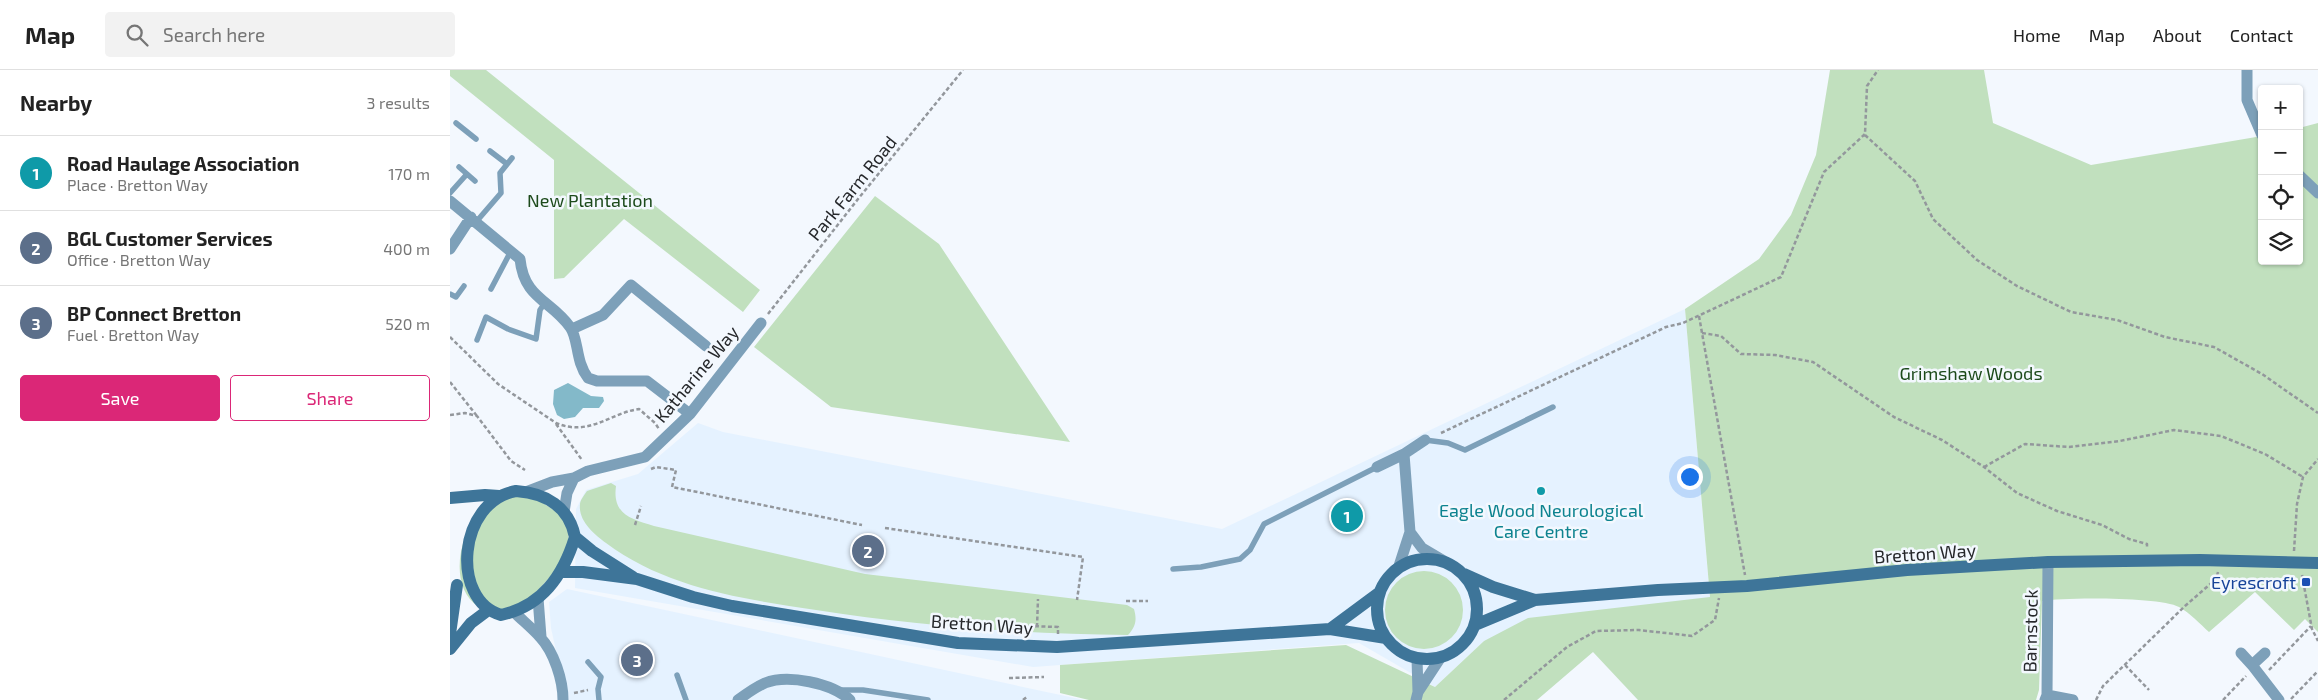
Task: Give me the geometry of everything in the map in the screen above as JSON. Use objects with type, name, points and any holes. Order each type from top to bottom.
[{"type":"street","points":[[2247,70],[2247,100],[2260,130]]},
{"type":"street","points":[[2303,179],[2318,193]]},
{"type":"street","points":[[450,201],[520,259],[522,275],[533,292],[544,304],[562,316],[572,329],[577,357],[588,378],[597,381],[647,381],[690,414]]},
{"type":"street","points":[[450,249],[473,220]]},
{"type":"street","points":[[572,329],[603,315],[631,285],[706,346]]},
{"type":"street","name":"Katharine Way","points":[[526,492],[552,482],[574,478],[588,471],[629,459],[645,458],[690,414],[761,323]]},
{"type":"street","points":[[1377,467],[1404,454],[1425,440]]},
{"type":"street","points":[[1399,566],[1410,532],[1404,454]]},
{"type":"street","points":[[564,512],[567,493],[574,478]]},
{"type":"street","points":[[450,498],[485,495],[499,496],[516,492],[526,492],[546,498],[564,512],[575,537],[562,572],[538,598],[529,605],[514,612],[501,615],[487,611],[465,596],[456,579],[450,634]]},
{"type":"street","points":[[455,557],[464,533],[476,517],[499,496]]},
{"type":"street","points":[[1410,532],[1422,548],[1444,561],[1464,574],[1472,586],[1476,598],[1477,612],[1475,625],[1462,645],[1441,657],[1417,658],[1405,654],[1394,647],[1379,626],[1376,612],[1380,592],[1390,574],[1399,566],[1413,560],[1429,558],[1444,561]]},
{"type":"street","name":"Bretton Way","points":[[575,537],[592,551],[637,579]]},
{"type":"street","name":"Bretton Way","points":[[1475,625],[1535,600],[1747,586],[1907,570],[2048,562],[2148,560],[2318,563]]},
{"type":"street","name":"Barnstock","points":[[2046,698],[2048,562]]},
{"type":"street","name":"Bretton Way","points":[[562,572],[583,572],[637,579],[693,597],[732,606],[958,642],[1057,647],[1330,629],[1386,638]]},
{"type":"street","name":"Bretton Way","points":[[1464,574],[1493,587],[1535,600]]},
{"type":"street","points":[[1330,629],[1380,592]]},
{"type":"street","points":[[538,598],[541,637]]},
{"type":"street","points":[[450,650],[471,623],[487,611]]},
{"type":"street","points":[[514,612],[541,637],[558,671],[563,700]]},
{"type":"street","points":[[2241,653],[2279,700]]},
{"type":"street","points":[[2253,667],[2265,654]]},
{"type":"street","points":[[1417,696],[1441,657]]},
{"type":"street","points":[[1417,658],[1417,696]]},
{"type":"street","points":[[738,700],[766,683],[788,680],[819,684],[838,690],[850,700]]},
{"type":"street","points":[[2046,698],[2073,700]]},
{"type":"lane","points":[[456,123],[476,139]]},
{"type":"lane","points":[[490,151],[507,164]]},
{"type":"lane","points":[[473,220],[501,193],[500,173],[512,158]]},
{"type":"lane","points":[[459,167],[475,181]]},
{"type":"lane","points":[[450,193],[467,174]]},
{"type":"lane","points":[[491,289],[511,250]]},
{"type":"lane","points":[[450,294],[456,297],[464,286]]},
{"type":"lane","points":[[477,340],[486,317],[508,329],[536,339],[540,310],[544,304]]},
{"type":"lane","points":[[1425,440],[1448,443],[1465,450],[1553,407]]},
{"type":"lane","points":[[1174,569],[1201,567],[1240,559],[1250,550],[1264,524],[1377,467]]},
{"type":"lane","points":[[588,662],[601,677],[598,689],[599,700]]},
{"type":"lane","points":[[677,675],[686,700]]},
{"type":"lane","points":[[838,690],[863,690],[928,700]]},
{"type":"path","name":"Park Farm Road","points":[[761,323],[858,199],[964,70]]},
{"type":"path","points":[[1425,440],[1666,327],[1683,323],[1781,277],[1824,172],[1865,134],[1867,86],[1878,70]]},
{"type":"path","points":[[1865,134],[1915,181],[1933,218],[1977,260],[2018,286],[2070,312],[2117,320],[2165,337],[2214,347],[2262,374],[2318,413]]},
{"type":"path","points":[[1699,316],[1747,586]]},
{"type":"path","points":[[1702,333],[1722,336],[1741,354],[1775,355],[1813,362],[1894,417],[1942,440],[1984,466],[2017,493],[2057,511],[2102,525],[2129,539],[2147,544],[2148,560]]},
{"type":"path","points":[[450,337],[486,374],[556,423],[565,427],[591,425],[639,409],[657,427]]},
{"type":"path","points":[[450,382],[511,461],[525,470]]},
{"type":"path","points":[[450,415],[465,414],[477,416]]},
{"type":"path","points":[[556,423],[583,463]]},
{"type":"path","points":[[1984,466],[2025,444],[2069,447],[2120,441],[2174,430],[2221,436],[2266,454],[2303,477]]},
{"type":"path","points":[[2318,459],[2303,477],[2297,504],[2297,562],[2311,626],[2318,641]]},
{"type":"path","points":[[648,470],[656,467],[676,470],[672,487],[862,525]]},
{"type":"path","points":[[635,525],[641,506]]},
{"type":"path","points":[[885,528],[1083,557],[1077,600]]},
{"type":"path","points":[[2096,700],[2103,686],[2216,578],[2220,560]]},
{"type":"path","points":[[1504,700],[1567,647],[1596,631],[1639,630],[1692,636],[1715,620],[1721,588]]},
{"type":"path","points":[[992,644],[1004,625],[1037,627],[1038,599]]},
{"type":"path","points":[[1126,601],[1148,601]]},
{"type":"path","points":[[2262,678],[2311,626]]},
{"type":"path","points":[[2125,665],[2149,690]]},
{"type":"path","points":[[2222,700],[2253,667]]},
{"type":"path","points":[[2290,700],[2318,672]]},
{"type":"path","points":[[1009,678],[1044,677]]},
{"type":"path","points":[[1023,700],[1028,696]]},
{"type":"shaded area","points":[[1685,309],[1710,598],[1484,641],[1435,687],[1359,643],[1033,667],[575,588],[576,509],[586,490],[638,474],[698,423],[723,432],[1222,529]]},
{"type":"shaded area","points":[[567,589],[1084,700],[567,700],[551,628],[549,602]]},
{"type":"green space","name":"New Plantation","points":[[450,70],[486,70],[760,290],[743,312],[624,219],[564,278],[554,279],[554,160],[450,76]]},
{"type":"green space","name":"Grimshaw Woods","points":[[1830,70],[1984,70],[1993,123],[2091,165],[2258,137],[2258,265],[2303,265],[2303,127],[2318,123],[2318,632],[2305,619],[2294,630],[2255,592],[2209,632],[2183,609],[2153,601],[2071,599],[2042,601],[2039,690],[2036,700],[1638,700],[1593,652],[1537,700],[1089,700],[1060,693],[1060,665],[1346,645],[1435,687],[1484,641],[1528,618],[1710,597],[1685,309],[1759,259],[1791,215],[1816,155]]},
{"type":"green space","points":[[875,196],[939,244],[1070,442],[831,407],[754,347]]},
{"type":"green space","points":[[611,483],[616,486],[617,503],[620,510],[631,518],[654,526],[865,574],[1127,605],[1134,609],[1135,623],[1128,635],[1049,633],[971,628],[893,621],[816,610],[733,596],[706,589],[654,571],[629,558],[592,531],[584,521],[580,510],[580,502],[587,491]]},
{"type":"green space","points":[[526,492],[569,520],[568,557],[520,610],[492,609],[478,606],[469,598],[463,587],[460,575],[462,549],[471,524],[490,503]]},
{"type":"green space","points":[[1416,571],[1432,571],[1446,577],[1457,588],[1463,602],[1463,618],[1457,632],[1446,643],[1432,649],[1416,649],[1402,643],[1391,632],[1385,618],[1385,602],[1391,588],[1402,577]]},
{"type":"water","points":[[568,383],[591,396],[603,397],[604,401],[599,408],[583,408],[575,417],[564,419],[557,415],[553,404],[554,390]]},
{"type":"place","name":"Eagle Wood Neurological Care Centre","points":[[1541,491]]},
{"type":"place","name":"Road Haulage Association","points":[[1347,516]]},
{"type":"place","name":"BGL Customer Services","points":[[868,551]]},
{"type":"place","name":"Eyrescroft","points":[[2306,582]]},
{"type":"place","name":"BP Connect Bretton","points":[[637,660]]}]
